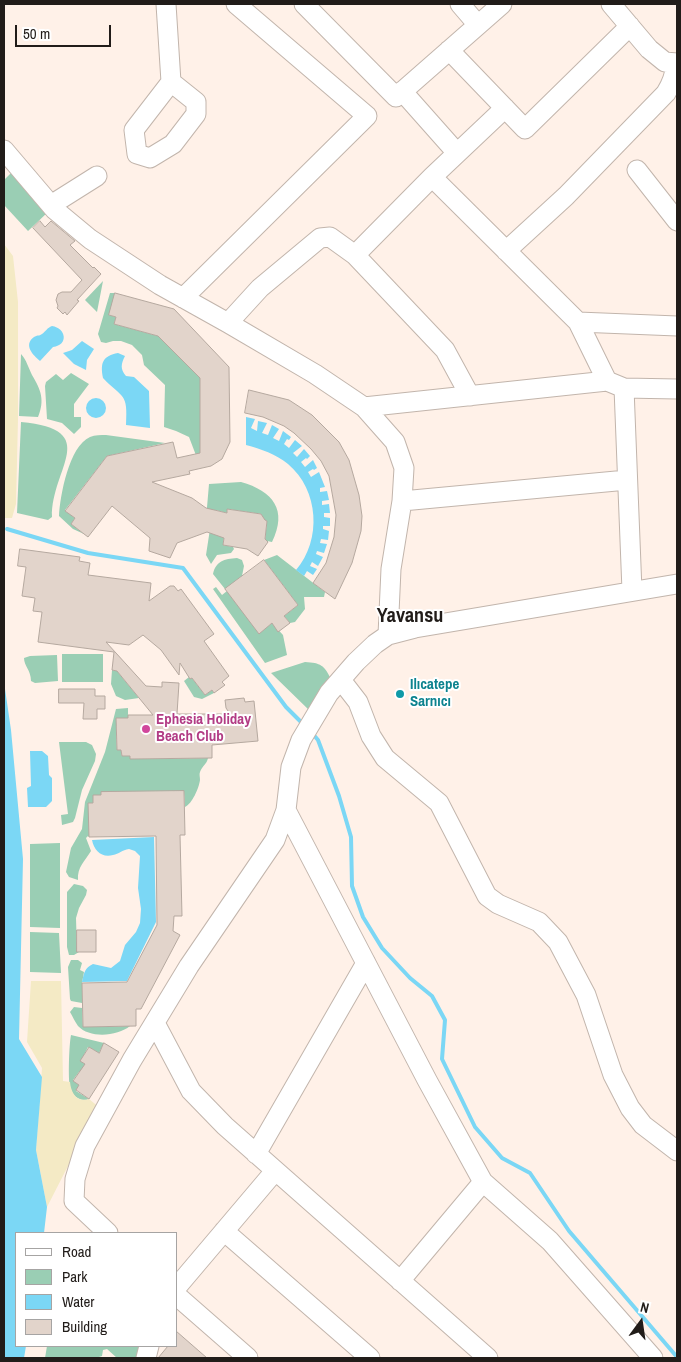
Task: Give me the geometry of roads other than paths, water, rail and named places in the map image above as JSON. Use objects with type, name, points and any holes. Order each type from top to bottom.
[{"type":"street","points":[[166,4],[172,82]]},
{"type":"street","points":[[183,298],[367,116],[236,4]]},
{"type":"street","points":[[304,4],[396,96],[502,4]]},
{"type":"street","points":[[460,4],[478,25]]},
{"type":"street","points":[[506,250],[566,196],[666,93],[672,82],[676,63],[665,62],[649,49],[611,4]]},
{"type":"street","points":[[449,50],[525,129],[630,26]]},
{"type":"street","points":[[402,91],[457,153]]},
{"type":"street","points":[[355,255],[505,108]]},
{"type":"street","points":[[4,150],[50,205],[90,239],[160,285],[315,374],[364,407],[395,442],[404,468],[402,501],[391,569],[388,635]]},
{"type":"street","points":[[637,170],[677,221]]},
{"type":"street","points":[[50,205],[97,176]]},
{"type":"street","points":[[432,178],[578,322],[616,384],[627,480],[632,590]]},
{"type":"street","points":[[228,323],[260,288],[320,238],[327,236],[333,238],[355,255],[445,350],[470,396]]},
{"type":"street","points":[[578,322],[677,326]]},
{"type":"street","points":[[364,407],[616,384],[677,389]]},
{"type":"street","points":[[402,501],[627,480]]},
{"type":"street","points":[[107,1232],[74,1201],[75,1179],[85,1146],[194,958],[275,840],[286,810],[291,767],[302,740],[329,693],[356,662],[388,635],[462,619],[677,584]]},
{"type":"street","points":[[341,680],[358,702],[371,736],[385,758],[439,803],[487,896],[498,904],[540,922],[558,942],[586,995],[613,1075],[630,1108],[643,1125],[677,1151]]},
{"type":"street","points":[[286,810],[483,1182],[550,1241],[653,1358]]},
{"type":"street","points":[[256,1154],[366,963]]},
{"type":"street","points":[[155,1023],[190,1091],[256,1154],[488,1358]]},
{"type":"street","points":[[178,1286],[275,1171]]},
{"type":"street","points":[[400,1281],[483,1182]]},
{"type":"street","points":[[224,1231],[370,1358]]},
{"type":"street","points":[[178,1297],[248,1358]]},
{"type":"water","points":[[52,326],[57,327],[63,333],[62,343],[53,347],[40,361],[30,350],[29,343],[34,337],[41,335]]},
{"type":"water","points":[[82,341],[94,349],[87,360],[86,370],[74,364],[63,353],[72,350]]},
{"type":"water","points":[[118,353],[125,356],[122,366],[126,376],[134,377],[149,391],[150,428],[126,425],[125,401],[120,393],[103,378],[102,364],[106,358]]},
{"type":"water","points":[[96,398],[103,401],[106,408],[103,415],[96,418],[89,415],[86,408],[89,401]]},
{"type":"water","points":[[246,417],[255,419],[251,428],[257,431],[258,421],[267,423],[262,433],[268,435],[272,425],[279,429],[273,438],[279,441],[283,431],[291,437],[284,444],[289,448],[295,440],[302,446],[293,453],[297,457],[304,449],[310,456],[301,462],[305,467],[313,460],[317,468],[308,472],[311,477],[319,472],[325,487],[320,488],[320,492],[327,491],[329,500],[322,501],[322,505],[329,504],[330,513],[324,513],[324,517],[330,518],[330,526],[323,526],[323,529],[329,531],[328,540],[321,539],[320,543],[327,544],[324,553],[317,551],[316,554],[323,557],[318,566],[312,562],[310,566],[317,569],[313,575],[307,571],[304,576],[296,570],[310,544],[313,530],[311,501],[306,487],[298,475],[283,460],[268,452],[246,445]]},
{"type":"water","points":[[4,682],[11,730],[23,859],[19,1039],[42,1077],[36,1150],[47,1207],[44,1232],[15,1232],[15,1347],[26,1347],[24,1358],[4,1358]]},
{"type":"water","points":[[30,751],[42,751],[48,756],[49,775],[52,778],[52,801],[46,807],[28,807],[27,788],[31,786]]},
{"type":"water","points":[[154,837],[156,922],[127,981],[82,982],[85,971],[93,964],[111,968],[120,961],[125,945],[136,932],[140,923],[141,909],[138,888],[140,856],[135,851],[129,849],[109,856],[99,853],[92,840]]},
{"type":"waterway","points":[[7,529],[88,553],[183,568],[286,707],[303,724]]},
{"type":"waterway","points":[[312,733],[318,740],[339,796],[351,837],[352,886],[363,917],[382,948],[410,978],[432,996],[445,1020],[442,1059],[475,1127],[502,1158],[530,1173],[569,1231],[677,1357]]},
{"type":"place","name":"Ilıcatepe Sarnıcı","points":[[400,694]]},
{"type":"place","name":"Ephesia Holiday Beach Club","points":[[146,729]]},
{"type":"district","name":"Yavansu","points":[[410,617]]}]
